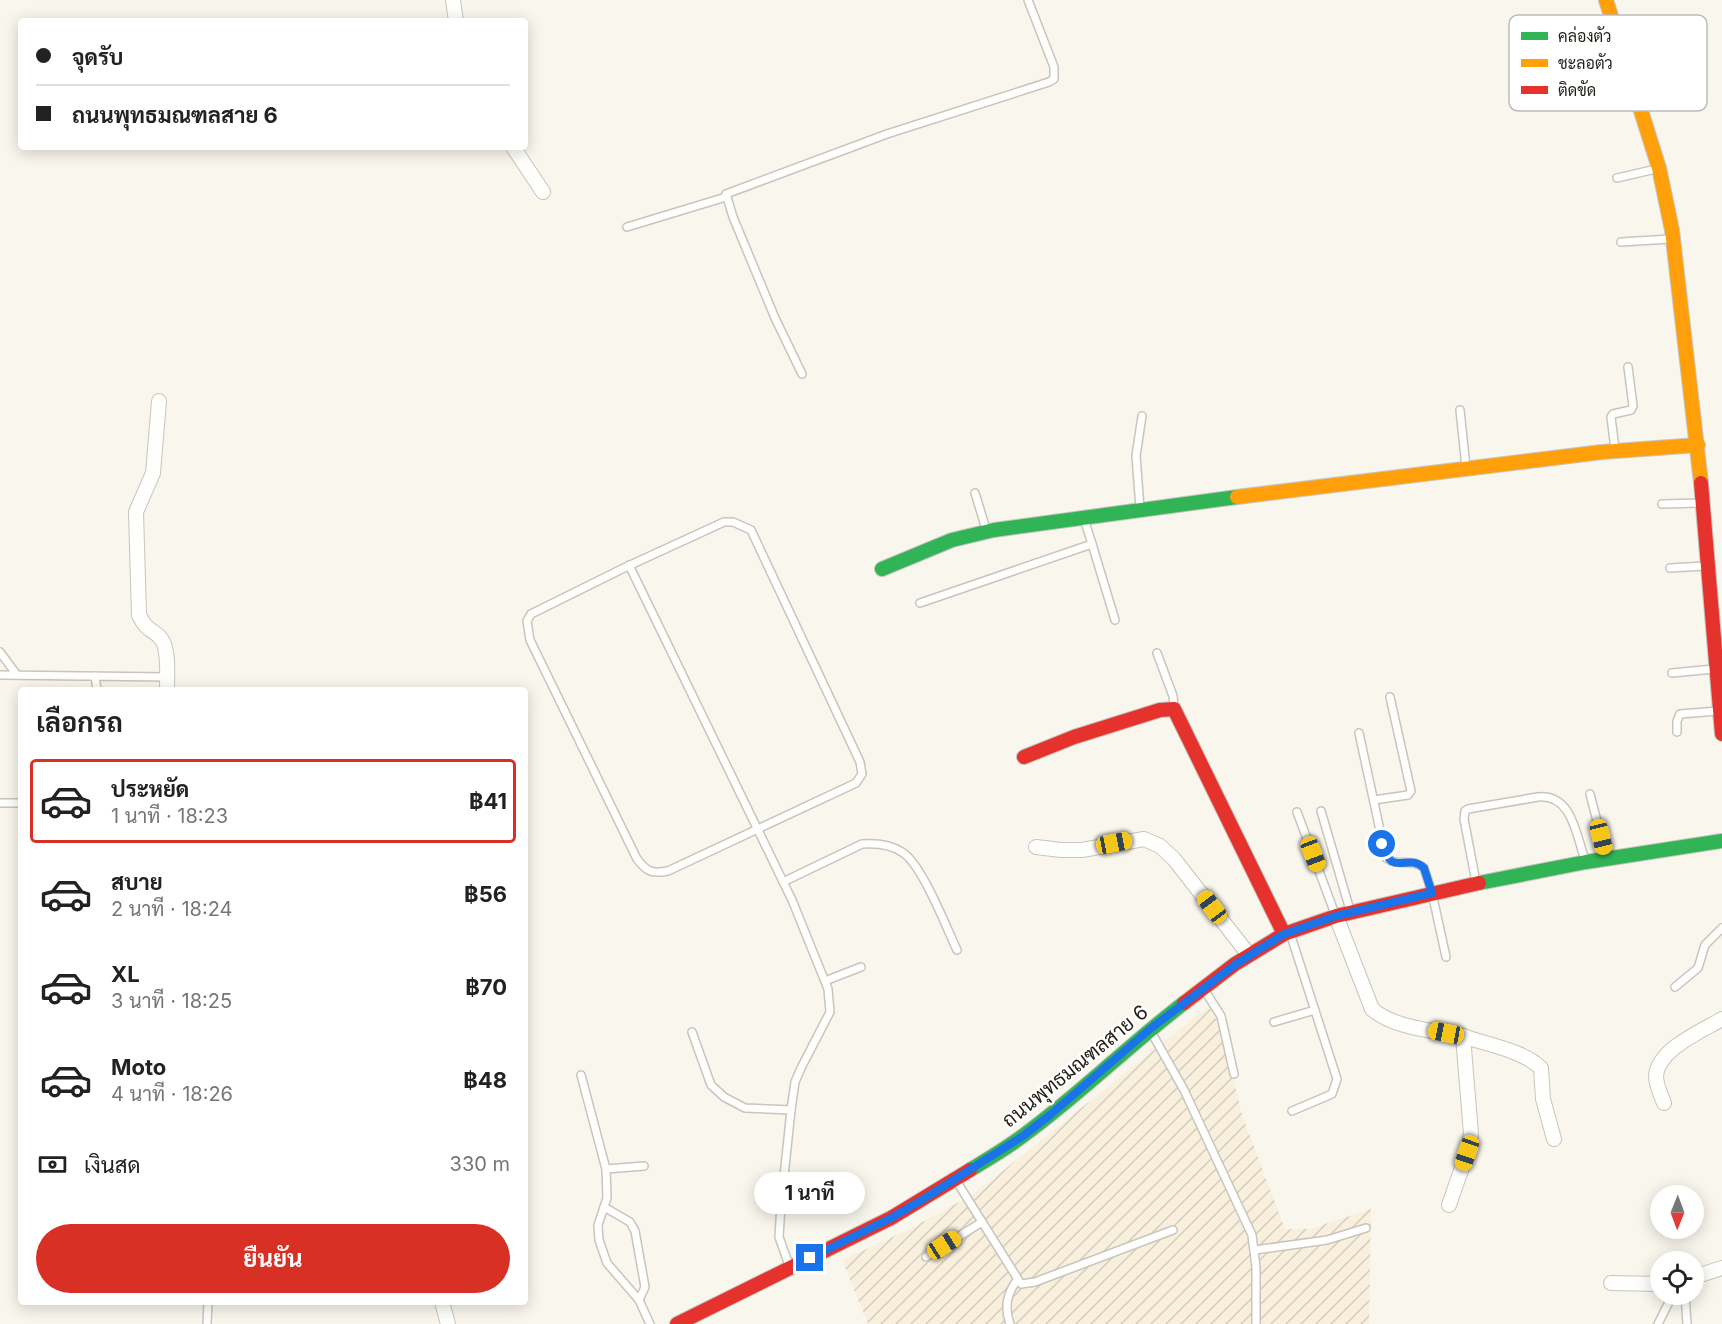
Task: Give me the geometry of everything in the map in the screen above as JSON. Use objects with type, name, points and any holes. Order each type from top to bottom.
[{"type":"street","points":[[453,0],[456,18]]},
{"type":"street","points":[[1606,0],[1611,15]]},
{"type":"street","points":[[1641,111],[1659,168],[1673,239],[1698,445],[1722,734]]},
{"type":"street","points":[[515,150],[543,192]]},
{"type":"street","points":[[159,401],[153,473],[136,512],[140,615],[144,627],[162,640],[166,650],[167,683]]},
{"type":"street","points":[[882,569],[952,540],[987,532],[1140,510],[1466,469],[1616,451],[1698,445]]},
{"type":"street","points":[[1024,757],[1149,713],[1174,709],[1287,933]]},
{"type":"street","points":[[1036,847],[1082,850],[1143,839],[1160,846],[1174,859],[1249,955]]},
{"type":"street","name":"ถนนพุทธมณฑลสาย 6","points":[[677,1324],[891,1218],[956,1180],[1023,1136],[1150,1029],[1205,987],[1249,955],[1287,933],[1336,916],[1432,893],[1586,862],[1722,841]]},
{"type":"street","points":[[1336,916],[1372,1009],[1380,1016],[1393,1022],[1463,1036],[1523,1057],[1535,1062],[1541,1068],[1543,1099],[1554,1139]]},
{"type":"street","points":[[1664,1103],[1656,1078],[1662,1060],[1671,1050],[1722,1019]]},
{"type":"street","points":[[1449,1205],[1467,1153],[1471,1134],[1463,1036]]},
{"type":"street","points":[[1704,1274],[1722,1268]]},
{"type":"street","points":[[1611,1283],[1650,1284]]},
{"type":"street","points":[[443,1305],[448,1324]]},
{"type":"lane","points":[[627,227],[726,197],[726,194],[731,191],[887,134],[1049,82],[1054,79],[1054,67],[1028,0]]},
{"type":"lane","points":[[1617,178],[1659,168]]},
{"type":"lane","points":[[726,197],[775,318],[802,374]]},
{"type":"lane","points":[[1621,242],[1673,239]]},
{"type":"lane","points":[[1616,451],[1611,417],[1613,414],[1631,410],[1633,406],[1628,367]]},
{"type":"lane","points":[[1460,410],[1466,469]]},
{"type":"lane","points":[[1140,510],[1136,456],[1143,416]]},
{"type":"lane","points":[[975,493],[987,532]]},
{"type":"lane","points":[[1662,504],[1703,503]]},
{"type":"lane","points":[[1084,519],[1115,620]]},
{"type":"lane","points":[[724,522],[733,522],[751,530],[863,768],[856,783],[668,871],[654,874],[645,871],[549,679],[528,631],[527,621],[531,614],[629,565],[724,522]]},
{"type":"lane","points":[[920,603],[1092,544]]},
{"type":"lane","points":[[629,565],[783,882],[825,981],[829,996],[830,1012],[798,1075],[791,1110],[779,1237],[790,1268]]},
{"type":"lane","points":[[1670,568],[1708,566]]},
{"type":"lane","points":[[0,652],[17,675]]},
{"type":"lane","points":[[1157,653],[1173,696],[1174,709]]},
{"type":"lane","points":[[1672,673],[1717,669]]},
{"type":"lane","points":[[0,675],[95,676],[167,683]]},
{"type":"lane","points":[[95,676],[97,687]]},
{"type":"lane","points":[[1374,800],[1407,795],[1411,791],[1390,697]]},
{"type":"lane","points":[[1677,732],[1677,721],[1680,714],[1720,711]]},
{"type":"lane","points":[[1359,733],[1386,858],[1395,863],[1420,864],[1424,868],[1446,957]]},
{"type":"lane","points":[[1590,794],[1607,859]]},
{"type":"lane","points":[[1477,885],[1464,819],[1467,809],[1548,796],[1557,800],[1570,814],[1586,862]]},
{"type":"lane","points":[[0,803],[18,803]]},
{"type":"lane","points":[[1321,811],[1351,913]]},
{"type":"lane","points":[[1297,812],[1336,916]]},
{"type":"lane","points":[[783,882],[862,844],[890,845],[905,853],[918,869],[957,950]]},
{"type":"lane","points":[[1675,987],[1698,968],[1705,945],[1722,928]]},
{"type":"lane","points":[[1287,933],[1337,1079],[1336,1088],[1332,1094],[1292,1111]]},
{"type":"lane","points":[[825,981],[861,967]]},
{"type":"lane","points":[[1205,987],[1221,1016],[1234,1074]]},
{"type":"lane","points":[[1274,1022],[1315,1010]]},
{"type":"lane","points":[[1150,1029],[1184,1090],[1251,1235],[1255,1250],[1256,1324]]},
{"type":"lane","points":[[692,1032],[711,1085],[723,1097],[746,1108],[791,1110]]},
{"type":"lane","points":[[581,1075],[606,1169],[607,1198],[598,1225],[599,1239],[607,1263],[639,1300],[650,1324]]},
{"type":"lane","points":[[606,1169],[644,1166]]},
{"type":"lane","points":[[956,1180],[1021,1284],[1035,1282],[1173,1230]]},
{"type":"lane","points":[[604,1207],[630,1222],[635,1231],[645,1287],[639,1300]]},
{"type":"lane","points":[[926,1257],[982,1222]]},
{"type":"lane","points":[[1255,1250],[1327,1240],[1365,1228]]},
{"type":"lane","points":[[1010,1324],[1006,1303],[1009,1292],[1017,1280]]},
{"type":"lane","points":[[207,1324],[208,1305]]},
{"type":"lane","points":[[1658,1324],[1668,1305]]},
{"type":"lane","points":[[1685,1305],[1687,1324]]},
{"type":"shaded area","points":[[1215,1001],[1242,1115],[1285,1229],[1310,1229],[1371,1209],[1369,1324],[868,1324],[842,1260],[906,1231],[974,1194]]},
{"type":"traffic: fast","points":[[882,569],[952,540],[994,530],[1237,497]]},
{"type":"traffic: fast","points":[[1479,883],[1586,862],[1722,841]]},
{"type":"traffic: fast","points":[[970,1170],[1045,1119],[1184,1003]]},
{"type":"traffic: slow","points":[[1606,0],[1611,15]]},
{"type":"traffic: slow","points":[[1641,111],[1659,168],[1672,230],[1701,483]]},
{"type":"traffic: slow","points":[[1237,497],[1602,452],[1698,445]]},
{"type":"traffic: jam","points":[[1701,483],[1722,734]]},
{"type":"traffic: jam","points":[[1024,757],[1074,737],[1160,710],[1174,709],[1284,934]]},
{"type":"traffic: jam","points":[[1184,1003],[1235,964],[1284,934],[1336,916],[1479,883]]},
{"type":"traffic: jam","points":[[677,1324],[891,1218],[970,1170]]},
{"type":"route","points":[[810,1258],[891,1218],[943,1188],[1023,1136],[1150,1029],[1236,964],[1284,934],[1336,916],[1432,893],[1424,868],[1420,864],[1390,861],[1386,858],[1382,844]]}]
